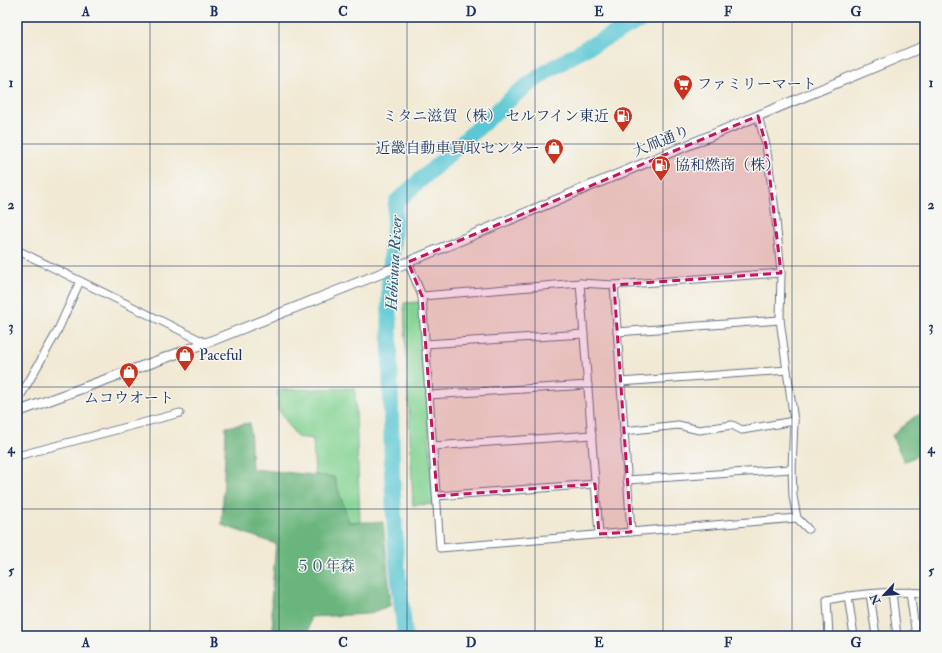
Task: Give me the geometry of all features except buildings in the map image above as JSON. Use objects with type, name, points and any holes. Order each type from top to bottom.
[{"type":"street","name":"大凧通り","points":[[17,412],[206,343],[382,273],[534,208],[925,46]]},
{"type":"street","points":[[758,116],[767,152],[775,210],[781,273],[780,320],[794,421],[792,469],[793,496],[797,518],[808,529]]},
{"type":"street","points":[[17,250],[206,343]]},
{"type":"street","points":[[408,262],[422,296],[440,548],[797,518]]},
{"type":"street","points":[[422,296],[580,283],[614,285],[781,273]]},
{"type":"street","points":[[17,402],[57,332],[80,281]]},
{"type":"street","points":[[580,283],[599,534]]},
{"type":"street","points":[[614,285],[631,532]]},
{"type":"street","points":[[617,332],[780,320]]},
{"type":"street","points":[[425,344],[584,334]]},
{"type":"street","points":[[620,382],[787,370]]},
{"type":"street","points":[[429,395],[588,385]]},
{"type":"street","points":[[17,456],[180,413]]},
{"type":"street","points":[[624,431],[678,425],[699,430],[732,425],[742,430],[794,421]]},
{"type":"street","points":[[433,446],[592,435]]},
{"type":"street","points":[[627,480],[792,469]]},
{"type":"street","points":[[437,496],[595,484]]},
{"type":"street","points":[[892,592],[897,636]]},
{"type":"street","points":[[829,636],[827,600],[848,596],[892,592],[925,593]]},
{"type":"street","points":[[910,592],[916,636]]},
{"type":"street","points":[[870,594],[876,636]]},
{"type":"street","points":[[848,596],[854,636]]},
{"type":"highlighted area","points":[[758,116],[766,145],[781,273],[614,285],[631,532],[599,534],[595,484],[437,496],[422,296],[408,262]]},
{"type":"green space","points":[[420,302],[434,504],[413,505],[404,303]]},
{"type":"green space","points":[[355,388],[360,522],[349,522],[334,477],[315,475],[313,439],[297,437],[278,409],[278,390]]},
{"type":"green space","points":[[925,412],[925,452],[904,462],[892,435],[914,417]]},
{"type":"green space","name":"５０年森","points":[[250,423],[252,469],[334,477],[349,522],[383,522],[391,605],[368,614],[310,617],[308,636],[274,636],[271,601],[276,544],[222,525],[226,427]]},
{"type":"waterway","name":"Hebisuna River","points":[[405,636],[396,555],[392,474],[389,287],[396,202],[517,93],[546,72],[586,48],[647,17]]},
{"type":"place","name":"ファミリーマート","points":[[683,101]]},
{"type":"place","name":"ミタニ滋賀（株） セルフイン東近","points":[[623,133]]},
{"type":"place","name":"近畿自動車買取センター","points":[[554,165]]},
{"type":"place","name":"協和燃商（株）","points":[[661,182]]},
{"type":"place","name":"Paceful","points":[[185,372]]},
{"type":"place","name":"ムコウオート","points":[[129,389]]}]
